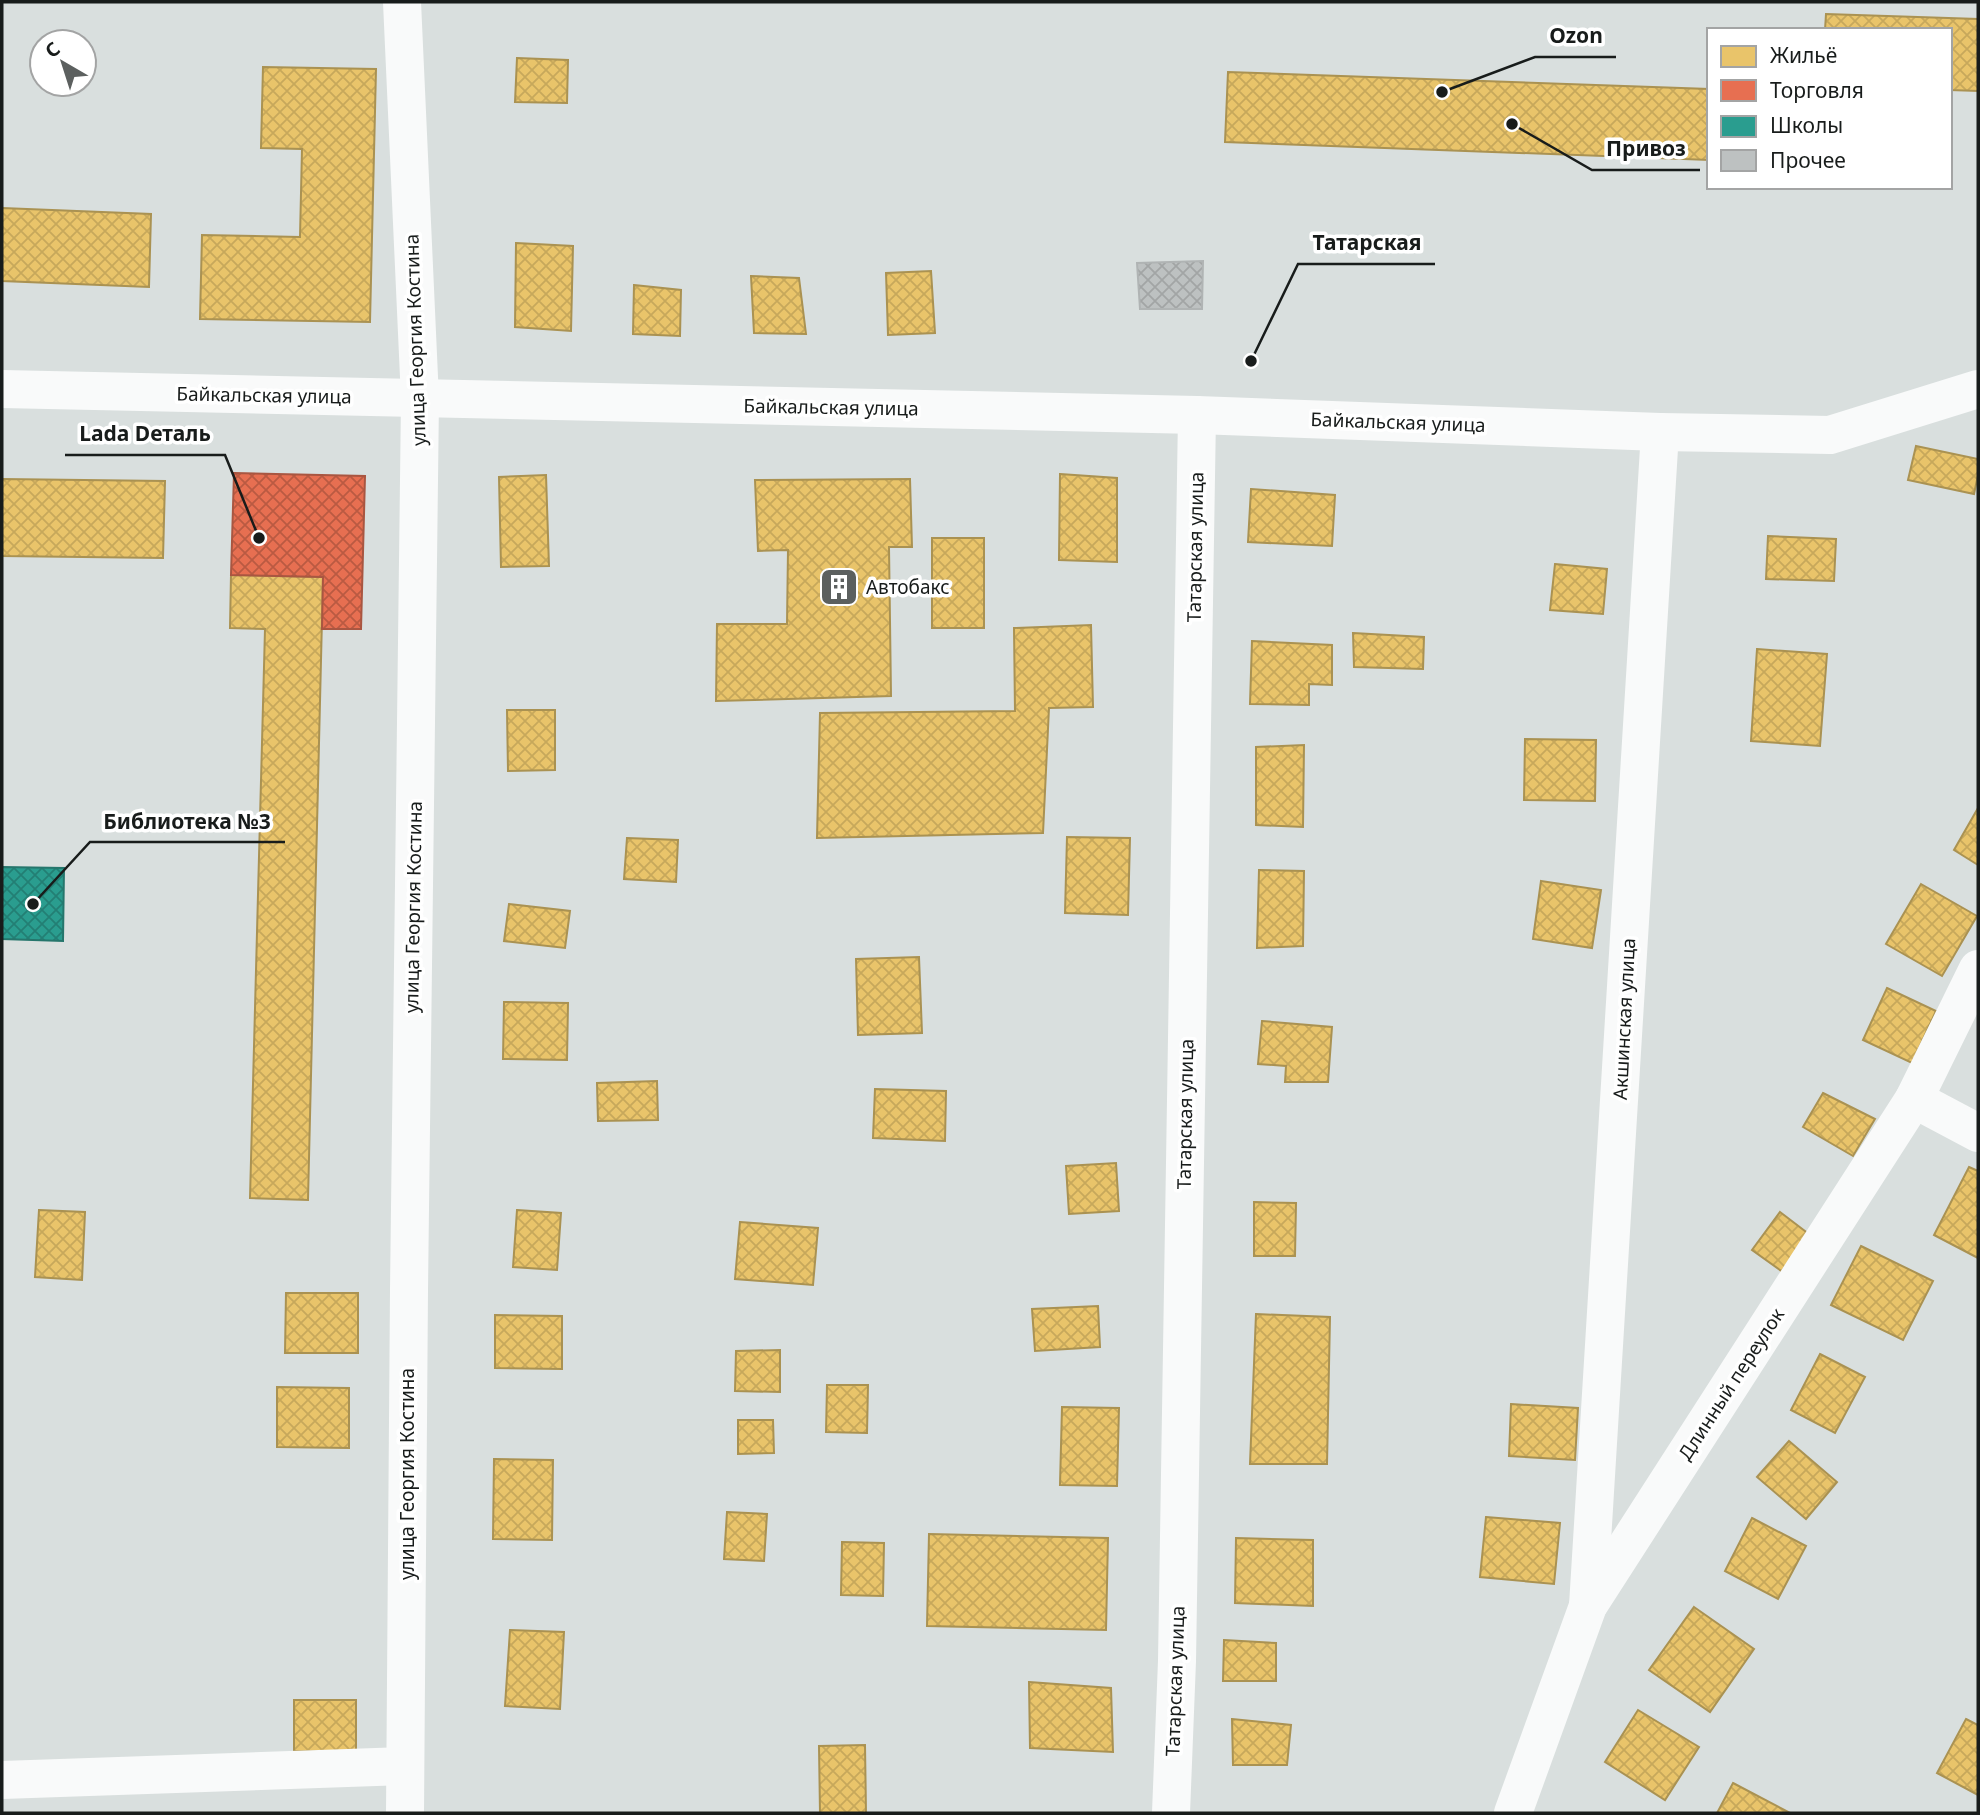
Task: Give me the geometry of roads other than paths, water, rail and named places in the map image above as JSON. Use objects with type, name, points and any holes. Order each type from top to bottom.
[{"type":"street","name":"улица Георгия Костина","points":[[402,2],[420,399],[405,1813]]},
{"type":"street","name":"Байкальская улица","points":[[2,389],[1197,415],[1660,432],[1830,435],[1978,389]]},
{"type":"street","name":"Татарская улица","points":[[1171,1813],[1177,1661],[1197,415]]},
{"type":"street","name":"Акшинская улица","points":[[1588,1606],[1660,432]]},
{"type":"street","name":"Длинный переулок","points":[[1514,1813],[1588,1606],[1914,1099],[1974,989]]},
{"type":"street","points":[[1914,1099],[1978,1133]]},
{"type":"street","points":[[2,1780],[405,1766]]},
{"type":"place","name":"Ozon","points":[[1442,92]]},
{"type":"place","name":"Привоз","points":[[1512,124]]},
{"type":"place","name":"Татарская","points":[[1251,361]]},
{"type":"place","name":"Lada Dеталь","points":[[259,538]]},
{"type":"place","name":"Автобакс","points":[[839,587]]},
{"type":"place","name":"Библиотека №3","points":[[33,904]]}]
